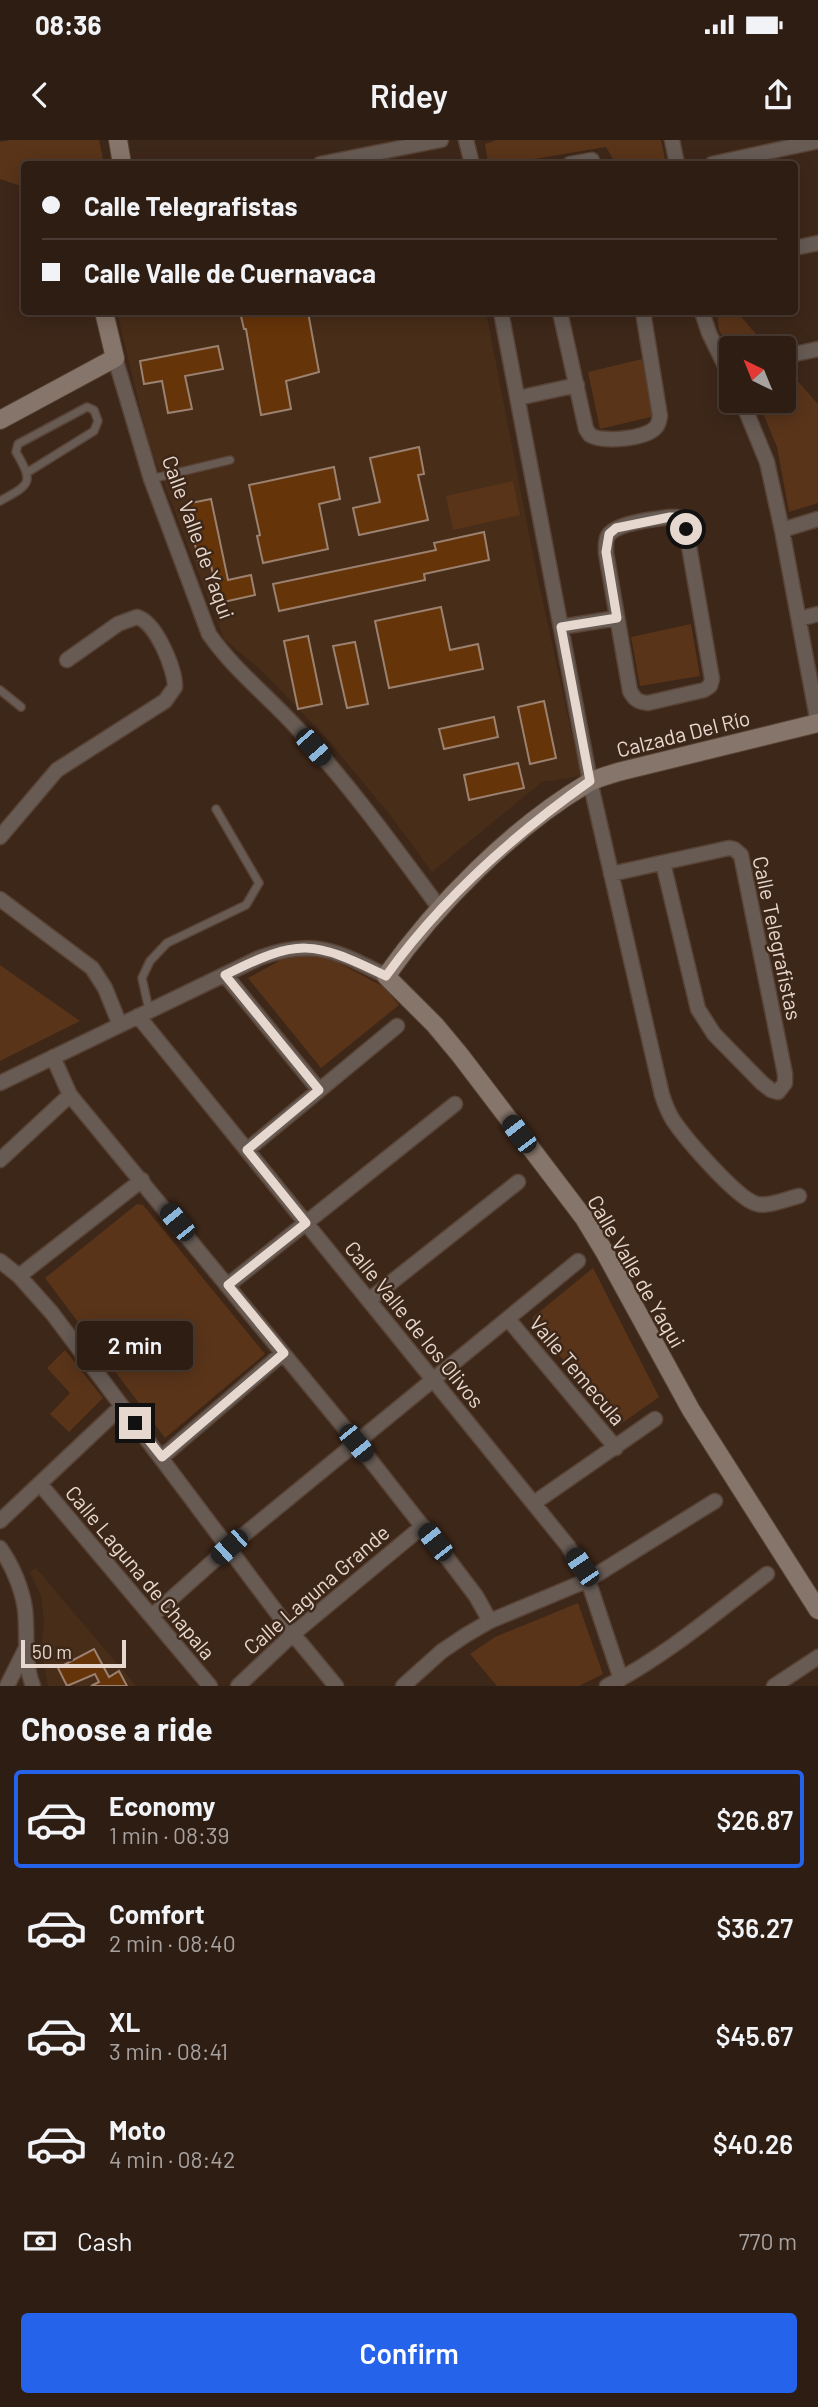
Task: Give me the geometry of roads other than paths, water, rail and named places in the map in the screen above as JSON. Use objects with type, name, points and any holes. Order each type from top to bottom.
[{"type":"street","points":[[118,140],[122,161]]},
{"type":"street","points":[[335,161],[441,140]]},
{"type":"street","points":[[466,140],[471,161]]},
{"type":"street","points":[[672,140],[676,161]]},
{"type":"street","points":[[726,161],[818,141]]},
{"type":"street","points":[[586,161],[592,160]]},
{"type":"street","points":[[798,247],[818,243]]},
{"type":"street","name":"Calle Valle de Yaqui","points":[[105,315],[151,479],[209,634],[225,655],[330,765],[441,910]]},
{"type":"street","points":[[502,315],[590,781],[662,1096],[683,1133],[748,1201],[760,1205],[799,1196]]},
{"type":"street","points":[[562,315],[586,429],[590,435],[604,441],[650,432],[656,428],[660,416],[643,315]]},
{"type":"street","points":[[703,315],[719,353]]},
{"type":"street","points":[[796,354],[818,349]]},
{"type":"street","points":[[0,420],[116,358]]},
{"type":"street","points":[[517,398],[578,385]]},
{"type":"street","points":[[748,413],[767,462],[818,723]]},
{"type":"street","points":[[677,517],[686,529],[689,541],[712,672],[710,686],[704,690],[648,704],[634,699],[630,691],[617,618],[606,552],[609,534],[616,528],[677,517]]},
{"type":"street","points":[[782,530],[818,519]]},
{"type":"street","points":[[799,619],[818,614]]},
{"type":"street","points":[[0,837],[57,770],[165,701],[175,687],[172,669],[161,644],[148,624],[137,617],[118,624],[67,660]]},
{"type":"street","points":[[561,627],[617,618]]},
{"type":"street","name":"Calzada Del Río","points":[[386,976],[475,872],[544,813],[590,781],[818,723]]},
{"type":"street","name":"Calle Telegrafistas","points":[[611,874],[729,848],[741,855],[785,1074],[785,1083],[778,1092],[762,1083],[705,1022],[694,995],[663,863]]},
{"type":"street","points":[[0,899],[92,968],[105,988],[120,1026]]},
{"type":"street","points":[[0,1083],[280,950],[317,947],[335,952],[386,976]]},
{"type":"street","points":[[225,975],[319,1090]]},
{"type":"street","name":"Calle Valle de Yaqui","points":[[386,976],[460,1055],[584,1219],[691,1410],[818,1610]]},
{"type":"street","name":"Calle Valle de los Olivos","points":[[144,1014],[247,1150],[568,1546],[588,1580],[621,1679]]},
{"type":"street","points":[[247,1150],[397,1026]]},
{"type":"street","points":[[53,1057],[71,1095],[423,1526],[469,1587],[490,1621]]},
{"type":"street","points":[[0,1160],[71,1095]]},
{"type":"street","points":[[228,1285],[455,1104]]},
{"type":"street","points":[[19,1276],[142,1180]]},
{"type":"street","points":[[369,1300],[518,1182]]},
{"type":"street","points":[[0,1261],[19,1276],[52,1313],[293,1634],[336,1686]]},
{"type":"street","points":[[152,1616],[229,1547],[578,1261]]},
{"type":"street","name":"Valle Temecula","points":[[508,1319],[616,1448]]},
{"type":"street","points":[[162,1457],[284,1353]]},
{"type":"street","points":[[0,1521],[122,1405]]},
{"type":"street","points":[[534,1503],[656,1419]]},
{"type":"street","name":"Calle Laguna de Chapala","points":[[40,1484],[211,1686]]},
{"type":"street","points":[[403,1686],[442,1651],[490,1621],[588,1580],[715,1501]]},
{"type":"street","name":"Calle Laguna Grande","points":[[238,1686],[293,1634],[423,1526]]},
{"type":"street","points":[[0,1548],[16,1580],[24,1608],[26,1649],[33,1686]]},
{"type":"street","points":[[607,1686],[684,1636],[767,1574]]},
{"type":"street","points":[[7,1686],[26,1649]]},
{"type":"street","points":[[774,1686],[818,1657]]},
{"type":"lane","points":[[0,501],[20,490],[27,481],[28,472],[16,452],[18,444],[87,407],[94,410],[99,421],[94,430],[28,472]]},
{"type":"lane","points":[[151,479],[230,460]]},
{"type":"lane","points":[[0,690],[21,707]]},
{"type":"lane","points":[[144,1014],[142,978],[150,961],[167,943],[246,905],[259,883],[216,809]]}]
